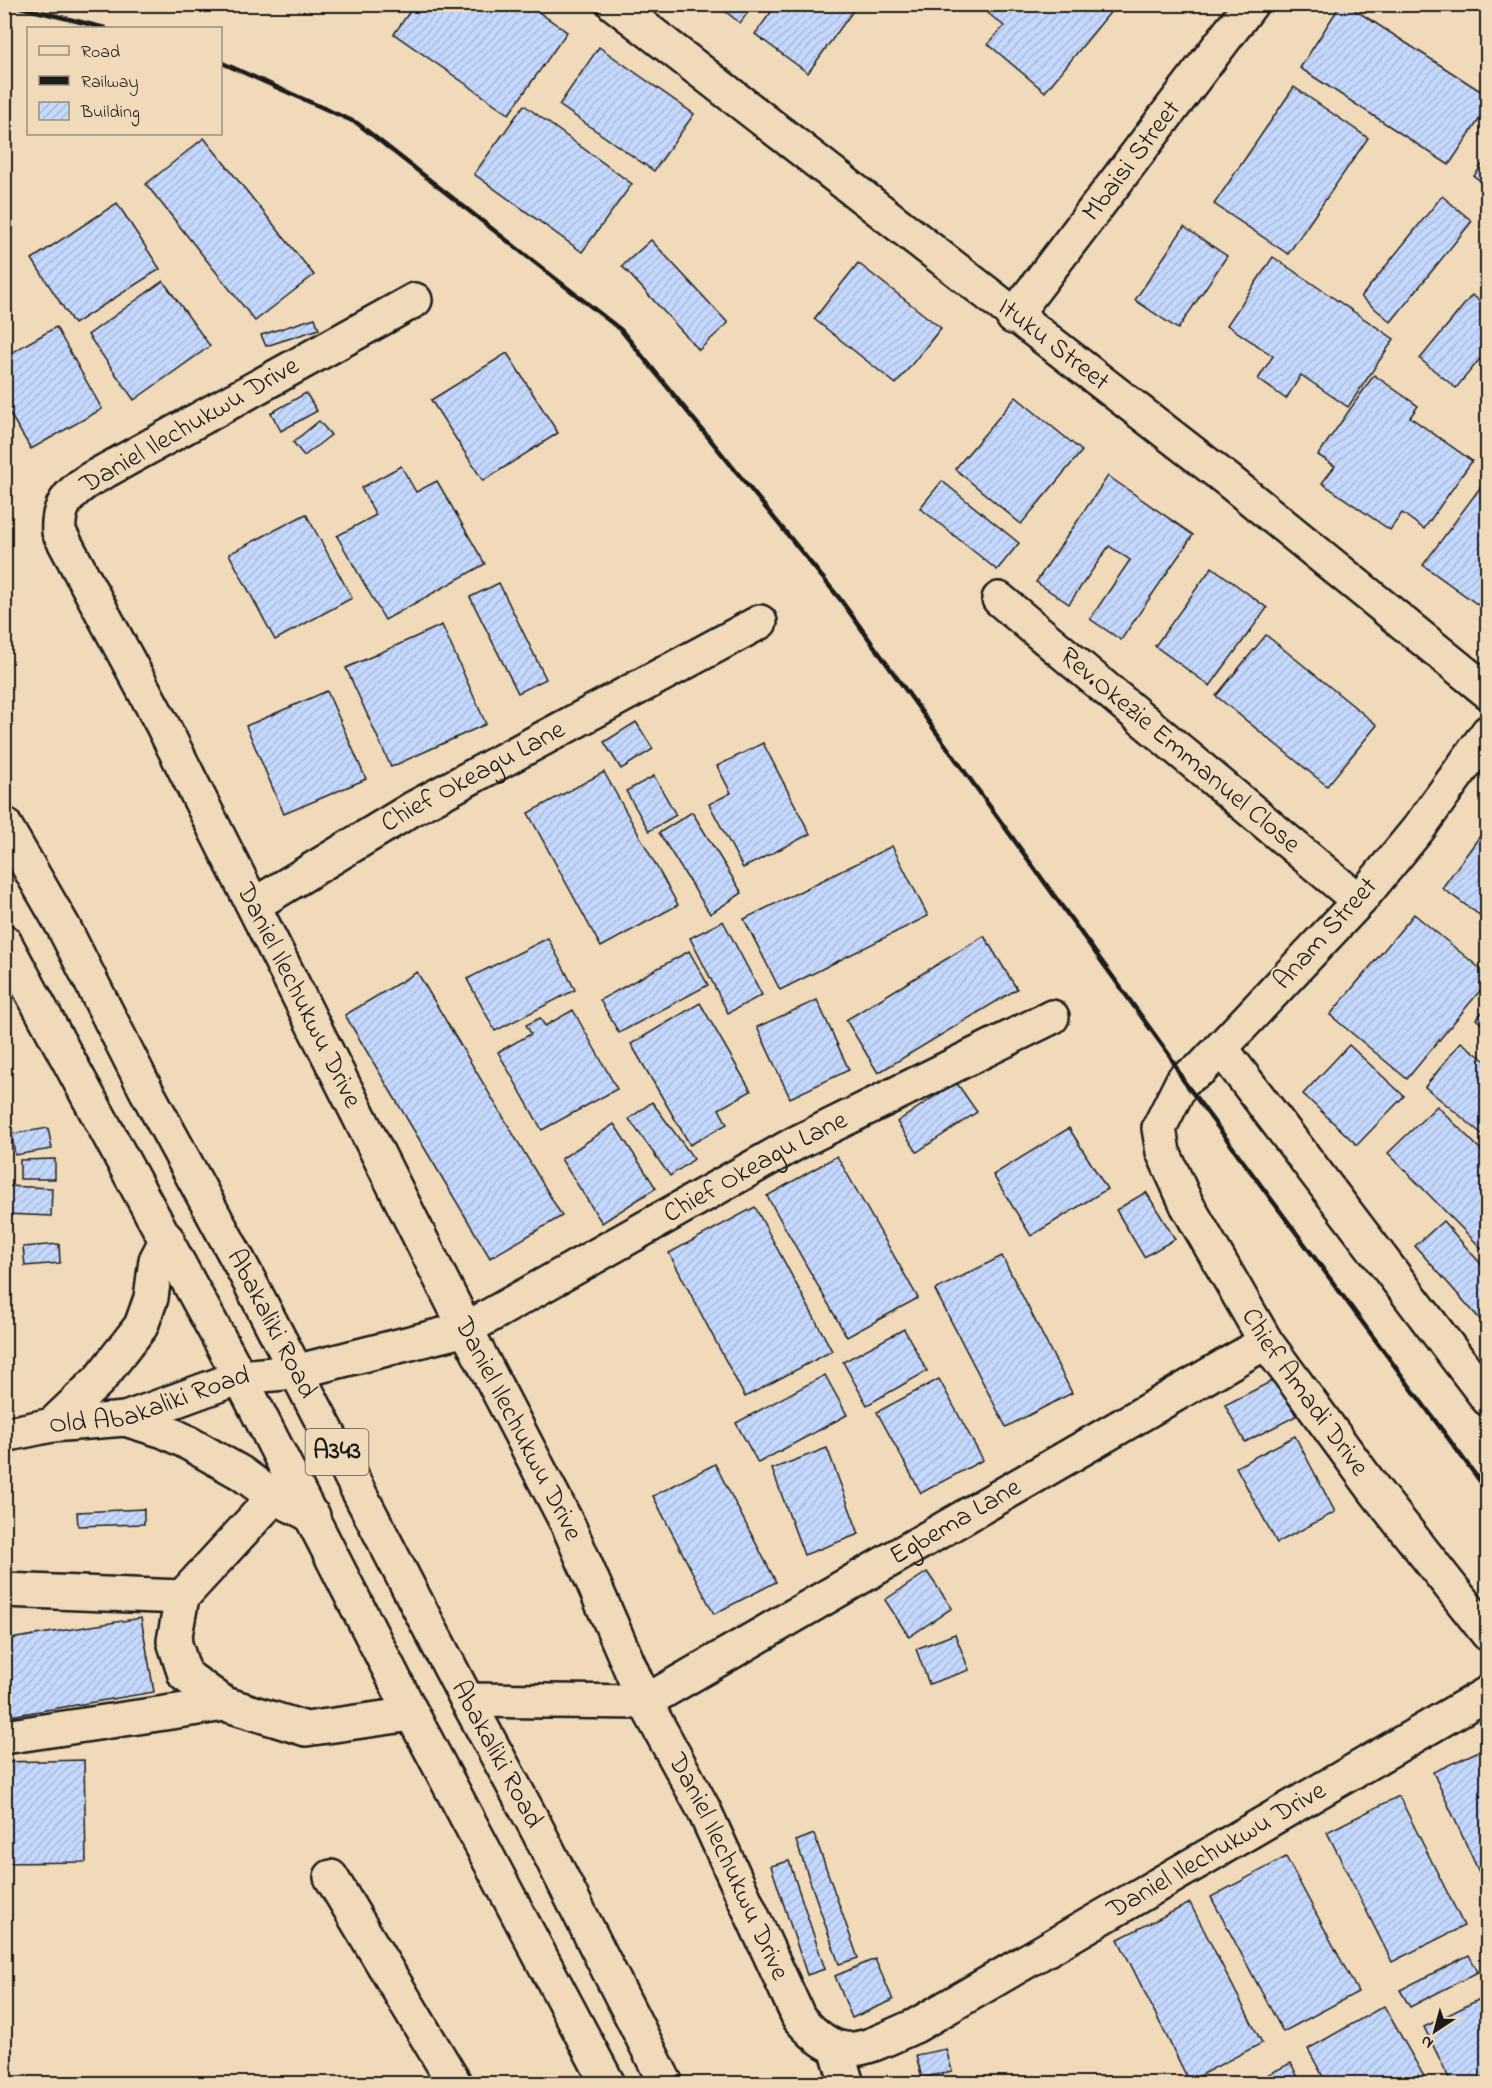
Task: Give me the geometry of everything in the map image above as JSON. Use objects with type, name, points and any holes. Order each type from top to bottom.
[{"type":"main road","name":"Ituku Street","points":[[614,4],[1013,317],[1228,481],[1488,692]]},
{"type":"main road","name":"Mbaisi Street","points":[[1013,317],[1251,4]]},
{"type":"main road","name":"Daniel Ilechukwu Drive","points":[[415,300],[75,489],[62,504],[58,518],[59,531],[254,905],[466,1329],[569,1527],[645,1702],[703,1808],[799,2018],[813,2034],[836,2048],[857,2050],[915,2026],[1488,1693]]},
{"type":"main road","name":"Rev.Okezie Emmanuel Close","points":[[999,599],[1359,901]]},
{"type":"main road","name":"Chief Okeagu Lane","points":[[254,905],[412,809],[759,621]]},
{"type":"main road","name":"Anam Street","points":[[1159,1128],[1183,1080],[1202,1068],[1359,901],[1419,828],[1488,732]]},
{"type":"main road","name":"Abakaliki Road","points":[[4,824],[64,928],[99,1000],[244,1270],[466,1700],[536,1827],[666,2084]]},
{"type":"main road","name":"Abakaliki Road","points":[[9,957],[167,1239],[313,1516],[412,1714],[608,2084]]},
{"type":"main road","name":"Chief Okeagu Lane","points":[[295,1372],[466,1329],[796,1143],[1052,1017]]},
{"type":"main road","points":[[1221,1048],[1483,1382]]},
{"type":"main road","name":"Chief Amadi Drive","points":[[1159,1128],[1163,1152],[1187,1204],[1266,1342],[1376,1492],[1488,1634]]},
{"type":"main road","points":[[52,1425],[99,1380],[141,1326],[151,1298],[156,1260],[167,1239]]},
{"type":"main road","name":"Egbema Lane","points":[[645,1702],[1266,1342]]},
{"type":"main road","name":"Old Abakaliki Road","points":[[4,1435],[52,1425],[125,1419],[240,1377],[295,1372]]},
{"type":"main road","points":[[125,1419],[164,1431],[183,1440],[242,1473],[274,1497],[313,1516]]},
{"type":"main road","points":[[274,1497],[182,1597],[174,1641],[185,1675],[225,1704],[306,1729],[412,1714]]},
{"type":"main road","points":[[4,1590],[182,1597]]},
{"type":"main road","points":[[466,1700],[645,1702]]},
{"type":"main road","points":[[4,1737],[225,1704]]},
{"type":"main road","points":[[331,1877],[455,2084]]},
{"type":"main road","points":[[836,2048],[847,2084]]},
{"type":"building","points":[[415,4],[527,4],[567,32],[509,114],[394,34]]},
{"type":"building","points":[[716,4],[754,4],[740,23]]},
{"type":"building","points":[[777,4],[858,4],[808,73],[755,34]]},
{"type":"building","points":[[989,4],[1117,4],[1045,92],[988,44],[1004,26],[984,10]]},
{"type":"building","points":[[1341,4],[1346,4],[1488,96],[1488,106],[1449,165],[1300,68]]},
{"type":"building","points":[[1472,4],[1488,4],[1488,17]]},
{"type":"building","points":[[599,47],[694,114],[654,171],[559,105]]},
{"type":"building","points":[[1294,87],[1368,138],[1288,254],[1214,204]]},
{"type":"building","points":[[524,105],[632,184],[582,252],[474,174]]},
{"type":"building","points":[[204,138],[314,275],[255,321],[146,184]]},
{"type":"building","points":[[1488,157],[1488,186],[1474,176]]},
{"type":"building","points":[[1442,196],[1472,221],[1391,322],[1361,297]]},
{"type":"building","points":[[117,203],[160,269],[74,324],[32,259]]},
{"type":"building","points":[[1184,227],[1227,256],[1178,329],[1135,300]]},
{"type":"building","points":[[651,240],[728,323],[699,350],[622,266]]},
{"type":"building","points":[[1273,257],[1394,339],[1348,407],[1301,375],[1286,399],[1258,379],[1273,356],[1227,325]]},
{"type":"building","points":[[858,263],[941,328],[896,384],[814,319]]},
{"type":"building","points":[[163,281],[210,346],[134,400],[88,335]]},
{"type":"building","points":[[1472,295],[1488,307],[1488,349],[1456,388],[1420,359]]},
{"type":"building","points":[[315,318],[319,329],[266,346],[261,335]]},
{"type":"building","points":[[56,327],[102,409],[31,449],[4,404],[4,357]]},
{"type":"building","points":[[507,353],[558,433],[483,481],[431,400]]},
{"type":"building","points":[[1374,375],[1418,406],[1410,417],[1472,461],[1424,529],[1402,513],[1390,530],[1322,483],[1335,466],[1318,455]]},
{"type":"building","points":[[306,393],[317,411],[281,431],[271,413]]},
{"type":"building","points":[[1016,397],[1082,451],[1021,524],[955,469]]},
{"type":"building","points":[[319,421],[331,435],[304,456],[293,442]]},
{"type":"building","points":[[401,466],[416,492],[437,481],[485,564],[385,620],[337,536],[376,515],[361,488]]},
{"type":"building","points":[[1108,476],[1193,535],[1121,640],[1090,619],[1130,560],[1109,546],[1069,604],[1036,582]]},
{"type":"building","points":[[1488,477],[1488,612],[1423,565]]},
{"type":"building","points":[[942,481],[1019,543],[997,570],[920,508]]},
{"type":"building","points":[[306,514],[352,598],[275,640],[229,554]]},
{"type":"building","points":[[1212,567],[1267,608],[1210,686],[1155,646]]},
{"type":"building","points":[[499,583],[546,679],[518,693],[470,597]]},
{"type":"building","points":[[442,625],[486,724],[391,767],[346,668]]},
{"type":"building","points":[[1266,635],[1377,725],[1327,786],[1216,696]]},
{"type":"building","points":[[327,691],[366,779],[284,814],[246,726]]},
{"type":"building","points":[[636,722],[653,749],[621,769],[604,742]]},
{"type":"building","points":[[763,743],[810,834],[743,868],[709,804],[731,793],[717,766]]},
{"type":"building","points":[[604,772],[678,905],[601,947],[528,813]]},
{"type":"building","points":[[654,776],[676,815],[649,831],[626,791]]},
{"type":"building","points":[[692,812],[742,893],[710,914],[659,833]]},
{"type":"building","points":[[1488,825],[1488,921],[1442,888]]},
{"type":"building","points":[[892,846],[928,916],[780,990],[744,919]]},
{"type":"building","points":[[1414,914],[1488,975],[1488,981],[1407,1079],[1330,1015]]},
{"type":"building","points":[[723,921],[762,995],[728,1013],[690,938]]},
{"type":"building","points":[[984,936],[1017,989],[878,1073],[846,1020]]},
{"type":"building","points":[[548,938],[575,990],[495,1031],[467,979]]},
{"type":"building","points":[[689,951],[708,985],[619,1033],[600,1000]]},
{"type":"building","points":[[417,972],[562,1216],[490,1258],[345,1015]]},
{"type":"building","points":[[817,1000],[849,1070],[790,1098],[757,1027]]},
{"type":"building","points":[[700,1003],[751,1091],[719,1109],[727,1124],[690,1145],[631,1044]]},
{"type":"building","points":[[1488,1006],[1488,1030],[1476,1019]]},
{"type":"building","points":[[573,1010],[617,1089],[542,1130],[498,1052],[531,1034],[526,1025],[540,1018],[545,1026]]},
{"type":"building","points":[[1461,1042],[1488,1063],[1488,1139],[1425,1087]]},
{"type":"building","points":[[1349,1045],[1404,1096],[1357,1145],[1303,1094]]},
{"type":"building","points":[[956,1082],[977,1112],[917,1152],[897,1122]]},
{"type":"building","points":[[652,1102],[694,1159],[670,1176],[629,1119]]},
{"type":"building","points":[[1437,1106],[1488,1157],[1488,1255],[1388,1153]]},
{"type":"building","points":[[614,1124],[656,1188],[602,1223],[561,1159]]},
{"type":"building","points":[[48,1128],[52,1149],[15,1155],[12,1134]]},
{"type":"building","points":[[1069,1128],[1107,1189],[1031,1236],[993,1175]]},
{"type":"building","points":[[837,1156],[918,1298],[847,1337],[767,1196]]},
{"type":"building","points":[[55,1159],[55,1179],[20,1179],[20,1160]]},
{"type":"building","points":[[6,1186],[52,1188],[51,1216],[5,1214]]},
{"type":"building","points":[[1146,1192],[1175,1239],[1144,1257],[1116,1210]]},
{"type":"building","points":[[755,1207],[832,1351],[745,1397],[669,1253]]},
{"type":"building","points":[[1443,1221],[1488,1272],[1486,1326],[1415,1246]]},
{"type":"building","points":[[59,1244],[60,1263],[25,1266],[23,1247]]},
{"type":"building","points":[[1002,1256],[1072,1393],[1006,1427],[935,1290]]},
{"type":"building","points":[[904,1329],[927,1371],[867,1405],[843,1362]]},
{"type":"building","points":[[825,1375],[847,1415],[758,1463],[736,1423]]},
{"type":"building","points":[[939,1379],[983,1460],[921,1493],[877,1412]]},
{"type":"building","points":[[1276,1379],[1296,1416],[1245,1442],[1225,1405]]},
{"type":"building","points":[[1295,1436],[1335,1512],[1277,1543],[1236,1467]]},
{"type":"building","points":[[827,1448],[859,1534],[804,1555],[772,1469]]},
{"type":"building","points":[[715,1464],[776,1582],[714,1614],[653,1496]]},
{"type":"building","points":[[144,1509],[144,1524],[78,1526],[77,1512]]},
{"type":"building","points":[[927,1572],[952,1608],[909,1637],[885,1600]]},
{"type":"building","points":[[141,1618],[154,1692],[4,1717],[4,1640]]},
{"type":"building","points":[[955,1634],[969,1670],[929,1684],[916,1649]]},
{"type":"building","points":[[1488,1747],[1488,1881],[1484,1883],[1433,1772]]},
{"type":"building","points":[[84,1760],[86,1862],[4,1863],[4,1762]]},
{"type":"building","points":[[1399,1796],[1464,1926],[1392,1962],[1327,1832]]},
{"type":"building","points":[[814,1834],[858,1958],[839,1964],[796,1841]]},
{"type":"building","points":[[1286,1857],[1358,1992],[1283,2032],[1211,1897]]},
{"type":"building","points":[[789,1861],[825,1969],[807,1975],[771,1866]]},
{"type":"building","points":[[1190,1903],[1262,2043],[1189,2081],[1118,1939]]},
{"type":"building","points":[[1469,1955],[1478,1972],[1410,2007],[1400,1990]]},
{"type":"building","points":[[875,1959],[893,2000],[852,2018],[835,1976]]},
{"type":"building","points":[[1488,1995],[1488,2074],[1468,2084],[1452,2084],[1424,2027]]},
{"type":"building","points":[[1384,2006],[1426,2080],[1419,2084],[1327,2084],[1308,2049]]},
{"type":"building","points":[[946,2049],[952,2071],[922,2078],[916,2055]]},
{"type":"building","points":[[1291,2063],[1301,2084],[1251,2083]]},
{"type":"railway","points":[[8,4],[101,27]]},
{"type":"railway","points":[[222,63],[357,123],[621,330],[840,599],[1170,1056],[1183,1080],[1488,1492]]}]
